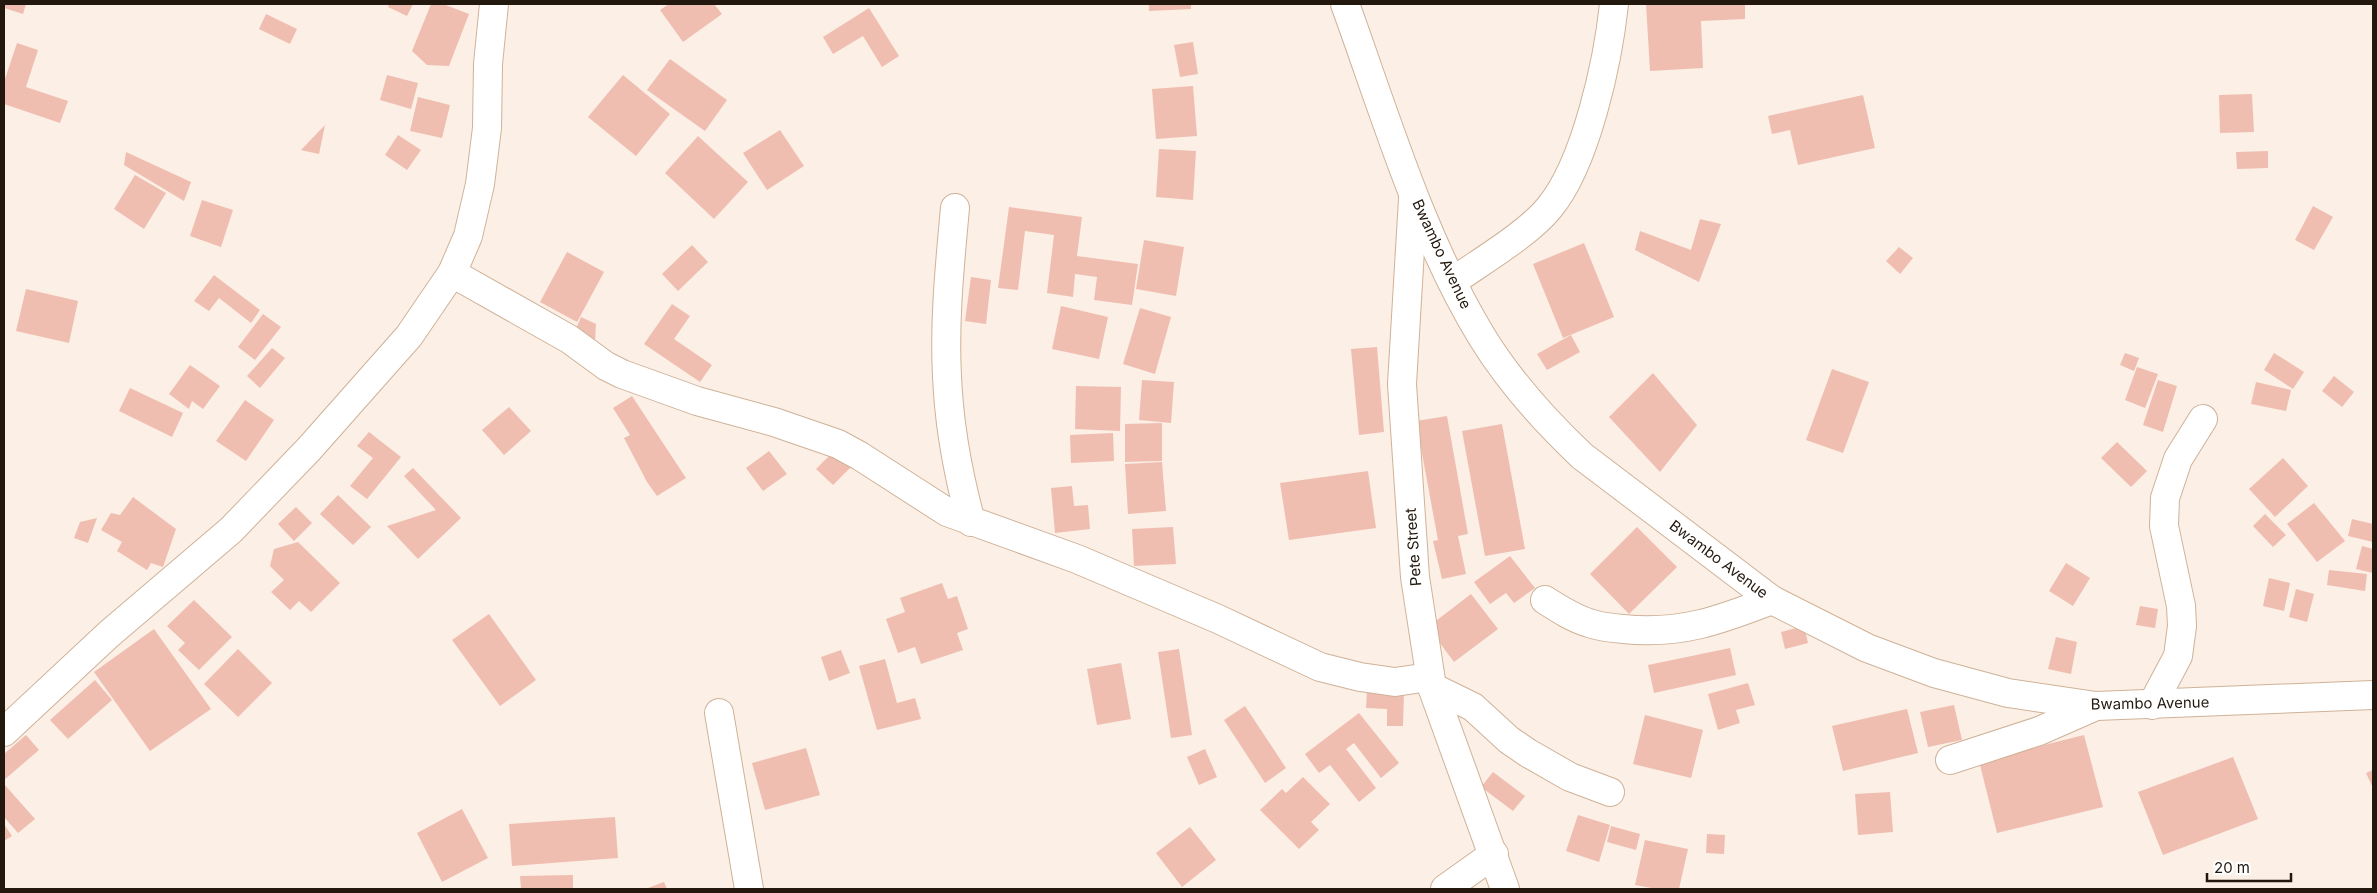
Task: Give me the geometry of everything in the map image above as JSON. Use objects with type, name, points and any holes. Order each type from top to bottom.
[{"type":"street","points":[[4,732],[109,634],[231,530],[309,449],[409,336],[452,273],[468,236],[480,184],[487,128],[488,64],[494,4]]},
{"type":"street","name":"Bwambo Avenue","points":[[1345,4],[1414,192],[1452,282],[1482,338],[1523,394],[1555,431],[1582,456],[1772,600],[1867,648],[1934,673],[2008,693],[2096,706],[2373,695]]},
{"type":"street","points":[[1452,282],[1535,221],[1556,199],[1572,168],[1592,116],[1614,4]]},
{"type":"street","name":"Pete Street","points":[[1414,192],[1402,384],[1414,577],[1431,682],[1468,790],[1494,854],[1505,889]]},
{"type":"street","points":[[956,208],[949,274],[946,376],[954,450],[971,522]]},
{"type":"street","points":[[452,273],[568,339],[606,366],[622,374],[698,402],[774,422],[838,444],[926,499],[971,522],[1077,559],[1218,619],[1320,667],[1360,677],[1395,682],[1431,682],[1472,707],[1509,740],[1528,753],[1570,777],[1610,792]]},
{"type":"street","points":[[2152,705],[2178,656],[2182,626],[2181,606],[2170,565],[2164,526],[2165,498],[2178,459],[2203,419]]},
{"type":"street","points":[[1544,600],[1591,624],[1655,631],[1683,629],[1709,623],[1772,600]]},
{"type":"street","points":[[1950,760],[2039,731],[2096,706]]},
{"type":"street","points":[[719,713],[749,889]]},
{"type":"street","points":[[1445,889],[1494,854]]},
{"type":"building","points":[[4,4],[26,4],[23,14],[4,8]]},
{"type":"building","points":[[389,4],[413,4],[407,16],[388,7]]},
{"type":"building","points":[[431,4],[443,4],[469,14],[449,66],[427,65],[412,51]]},
{"type":"building","points":[[669,4],[714,4],[722,14],[683,42],[660,10]]},
{"type":"building","points":[[1149,4],[1191,4],[1191,9],[1149,11]]},
{"type":"building","points":[[1646,4],[1745,4],[1745,19],[1701,21],[1703,68],[1650,71]]},
{"type":"building","points":[[869,8],[899,56],[882,67],[863,36],[833,54],[823,37]]},
{"type":"building","points":[[266,14],[297,29],[290,44],[259,29]]},
{"type":"building","points":[[1193,42],[1198,74],[1180,77],[1174,45]]},
{"type":"building","points":[[17,43],[38,50],[26,87],[68,101],[60,123],[4,104],[4,82]]},
{"type":"building","points":[[670,59],[727,100],[705,131],[647,90]]},
{"type":"building","points":[[387,75],[418,83],[411,109],[380,100]]},
{"type":"building","points":[[623,75],[670,114],[636,156],[588,117]]},
{"type":"building","points":[[1193,86],[1197,136],[1156,139],[1152,89]]},
{"type":"building","points":[[2252,94],[2254,132],[2220,133],[2219,95]]},
{"type":"building","points":[[1863,95],[1875,148],[1798,165],[1790,130],[1772,134],[1768,116]]},
{"type":"building","points":[[418,97],[450,105],[442,138],[410,131]]},
{"type":"building","points":[[325,125],[319,154],[301,150]]},
{"type":"building","points":[[780,130],[804,166],[767,190],[743,153]]},
{"type":"building","points":[[398,135],[421,150],[407,170],[385,155]]},
{"type":"building","points":[[698,136],[748,182],[714,219],[665,173]]},
{"type":"building","points":[[1159,149],[1196,151],[1193,200],[1156,197]]},
{"type":"building","points":[[2268,151],[2268,168],[2237,169],[2236,152]]},
{"type":"building","points":[[126,152],[191,182],[184,201],[124,165]]},
{"type":"building","points":[[135,175],[166,193],[144,229],[114,209]]},
{"type":"building","points":[[202,200],[233,210],[221,247],[190,236]]},
{"type":"building","points":[[2313,206],[2333,217],[2314,250],[2295,240]]},
{"type":"building","points":[[1009,207],[1082,217],[1077,256],[1138,264],[1132,305],[1094,300],[1097,277],[1075,274],[1073,297],[1047,293],[1054,235],[1025,231],[1018,290],[998,288]]},
{"type":"building","points":[[1700,219],[1721,224],[1699,282],[1635,250],[1640,231],[1691,250]]},
{"type":"building","points":[[1144,240],[1184,247],[1176,296],[1136,289]]},
{"type":"building","points":[[1584,243],[1614,317],[1563,338],[1533,264]]},
{"type":"building","points":[[692,245],[708,262],[678,291],[662,274]]},
{"type":"building","points":[[1899,247],[1913,258],[1900,274],[1886,261]]},
{"type":"building","points":[[567,252],[604,272],[577,322],[540,302]]},
{"type":"building","points":[[214,275],[260,310],[251,323],[219,298],[209,311],[194,301]]},
{"type":"building","points":[[971,277],[991,280],[986,324],[965,321]]},
{"type":"building","points":[[26,289],[78,301],[69,343],[16,331]]},
{"type":"building","points":[[672,304],[690,316],[674,339],[712,365],[700,382],[644,344]]},
{"type":"building","points":[[1061,306],[1108,317],[1099,359],[1052,349]]},
{"type":"building","points":[[1140,308],[1171,317],[1155,374],[1123,364]]},
{"type":"building","points":[[263,314],[281,327],[255,360],[238,347]]},
{"type":"building","points":[[581,317],[596,324],[595,341],[575,331]]},
{"type":"building","points":[[1571,335],[1580,352],[1547,370],[1537,354]]},
{"type":"building","points":[[1377,347],[1384,432],[1359,435],[1351,349]]},
{"type":"building","points":[[272,348],[285,358],[260,388],[247,376]]},
{"type":"building","points":[[2125,353],[2139,358],[2134,371],[2120,365]]},
{"type":"building","points":[[2274,353],[2304,372],[2293,389],[2264,370]]},
{"type":"building","points":[[190,365],[220,386],[203,409],[192,401],[189,409],[169,394]]},
{"type":"building","points":[[2137,367],[2158,374],[2145,408],[2125,400]]},
{"type":"building","points":[[1832,369],[1869,382],[1843,453],[1806,440]]},
{"type":"building","points":[[1653,373],[1697,425],[1660,472],[1609,417]]},
{"type":"building","points":[[2334,376],[2354,392],[2342,407],[2322,391]]},
{"type":"building","points":[[1142,380],[1174,382],[1171,423],[1139,420]]},
{"type":"building","points":[[2158,380],[2177,386],[2163,432],[2143,425]]},
{"type":"building","points":[[2256,382],[2291,390],[2286,411],[2251,404]]},
{"type":"building","points":[[1076,386],[1121,387],[1120,431],[1075,429]]},
{"type":"building","points":[[130,388],[183,413],[172,437],[119,411]]},
{"type":"building","points":[[632,396],[686,478],[657,496],[647,482],[624,438],[630,435],[613,408]]},
{"type":"building","points":[[245,400],[274,420],[246,461],[216,441]]},
{"type":"building","points":[[509,407],[531,431],[504,455],[482,430]]},
{"type":"building","points":[[1447,416],[1468,534],[1458,536],[1466,574],[1442,579],[1433,541],[1438,540],[1416,421]]},
{"type":"building","points":[[1162,423],[1162,461],[1125,462],[1125,424]]},
{"type":"building","points":[[1502,424],[1525,549],[1485,556],[1462,431]]},
{"type":"building","points":[[369,432],[401,457],[367,499],[350,486],[373,458],[357,446]]},
{"type":"building","points":[[1113,433],[1114,461],[1071,463],[1070,435]]},
{"type":"building","points":[[2117,442],[2147,471],[2131,487],[2101,458]]},
{"type":"building","points":[[837,448],[854,464],[833,485],[816,469]]},
{"type":"building","points":[[769,451],[787,474],[763,491],[746,468]]},
{"type":"building","points":[[2283,458],[2308,486],[2275,517],[2249,489]]},
{"type":"building","points":[[1162,462],[1166,511],[1128,514],[1125,464]]},
{"type":"building","points":[[413,468],[461,518],[418,559],[387,526],[436,510],[404,476]]},
{"type":"building","points":[[1368,471],[1376,528],[1289,540],[1280,483]]},
{"type":"building","points":[[1072,486],[1074,506],[1088,505],[1090,529],[1055,533],[1051,488]]},
{"type":"building","points":[[338,495],[371,527],[353,545],[320,514]]},
{"type":"building","points":[[133,497],[176,529],[163,567],[151,563],[147,570],[117,551],[122,542],[101,530],[111,513],[120,515]]},
{"type":"building","points":[[2314,503],[2345,541],[2317,562],[2287,524]]},
{"type":"building","points":[[296,507],[312,523],[294,541],[278,524]]},
{"type":"building","points":[[2265,514],[2286,535],[2273,547],[2253,526]]},
{"type":"building","points":[[97,518],[88,543],[74,538],[80,522]]},
{"type":"building","points":[[2352,519],[2373,524],[2373,542],[2348,536]]},
{"type":"building","points":[[1173,527],[1176,564],[1134,566],[1132,529]]},
{"type":"building","points":[[1637,527],[1677,567],[1629,614],[1590,574]]},
{"type":"building","points":[[298,542],[340,583],[311,612],[299,601],[290,610],[271,592],[284,580],[270,566],[274,549]]},
{"type":"building","points":[[2362,546],[2373,549],[2373,573],[2356,569]]},
{"type":"building","points":[[1510,556],[1535,588],[1514,603],[1506,593],[1490,604],[1474,582]]},
{"type":"building","points":[[2066,563],[2090,578],[2073,606],[2049,591]]},
{"type":"building","points":[[2329,570],[2367,574],[2365,591],[2327,585]]},
{"type":"building","points":[[2269,578],[2290,583],[2284,611],[2263,606]]},
{"type":"building","points":[[942,583],[948,599],[957,596],[968,629],[957,633],[963,650],[921,664],[915,647],[898,653],[886,619],[905,612],[900,598]]},
{"type":"building","points":[[2296,589],[2314,594],[2307,622],[2289,617]]},
{"type":"building","points":[[1471,594],[1498,629],[1454,662],[1428,627]]},
{"type":"building","points":[[194,600],[232,637],[199,670],[178,650],[185,643],[167,626]]},
{"type":"building","points":[[2140,606],[2158,609],[2155,628],[2136,625]]},
{"type":"building","points":[[489,614],[536,680],[500,706],[452,640]]},
{"type":"building","points":[[1804,626],[1808,643],[1785,649],[1781,632]]},
{"type":"building","points":[[154,629],[211,709],[150,751],[94,672]]},
{"type":"building","points":[[2056,637],[2077,642],[2071,674],[2048,669]]},
{"type":"building","points":[[1730,648],[1736,675],[1654,693],[1648,665]]},
{"type":"building","points":[[238,649],[272,683],[238,717],[204,684]]},
{"type":"building","points":[[1179,649],[1192,735],[1171,738],[1158,652]]},
{"type":"building","points":[[841,650],[850,673],[829,681],[821,657]]},
{"type":"building","points":[[885,659],[897,703],[915,698],[921,719],[877,730],[859,666]]},
{"type":"building","points":[[1121,663],[1131,719],[1097,725],[1087,669]]},
{"type":"building","points":[[95,680],[112,700],[68,739],[50,720]]},
{"type":"building","points":[[1748,683],[1755,705],[1736,710],[1740,723],[1718,730],[1708,694]]},
{"type":"building","points":[[1367,690],[1404,691],[1403,726],[1387,726],[1387,709],[1366,708]]},
{"type":"building","points":[[1954,705],[1962,740],[1928,747],[1920,712]]},
{"type":"building","points":[[1245,706],[1286,768],[1265,783],[1224,720]]},
{"type":"building","points":[[1907,709],[1918,753],[1843,771],[1832,726]]},
{"type":"building","points":[[1359,713],[1399,763],[1381,778],[1354,743],[1346,749],[1376,788],[1359,802],[1330,765],[1319,773],[1305,754]]},
{"type":"building","points":[[1645,715],[1703,730],[1691,778],[1633,764]]},
{"type":"building","points":[[26,735],[39,750],[4,780],[4,754]]},
{"type":"building","points":[[2084,735],[2103,807],[1997,833],[1979,761]]},
{"type":"building","points":[[806,748],[820,795],[765,810],[752,763]]},
{"type":"building","points":[[1205,749],[1217,777],[1199,785],[1187,757]]},
{"type":"building","points":[[2233,757],[2258,819],[2163,855],[2138,792]]},
{"type":"building","points":[[2373,770],[2373,788],[2366,773]]},
{"type":"building","points":[[1493,772],[1525,796],[1513,811],[1481,787]]},
{"type":"building","points":[[1303,777],[1330,804],[1311,822],[1319,830],[1299,849],[1260,810],[1282,789],[1286,793]]},
{"type":"building","points":[[4,784],[35,819],[18,833],[4,817]]},
{"type":"building","points":[[1890,792],[1893,832],[1858,835],[1855,794]]},
{"type":"building","points":[[462,809],[488,858],[442,882],[417,833]]},
{"type":"building","points":[[1578,815],[1610,825],[1599,862],[1566,851]]},
{"type":"building","points":[[615,817],[618,858],[512,866],[509,824]]},
{"type":"building","points":[[4,824],[12,836],[4,841]]},
{"type":"building","points":[[1611,826],[1640,834],[1636,850],[1607,842]]},
{"type":"building","points":[[1190,827],[1216,860],[1182,887],[1156,853]]},
{"type":"building","points":[[1707,834],[1725,835],[1724,854],[1706,853]]},
{"type":"building","points":[[1645,840],[1688,849],[1679,889],[1657,889],[1635,885]]},
{"type":"building","points":[[573,875],[573,889],[521,889],[520,876]]},
{"type":"building","points":[[664,882],[667,889],[645,889]]}]
